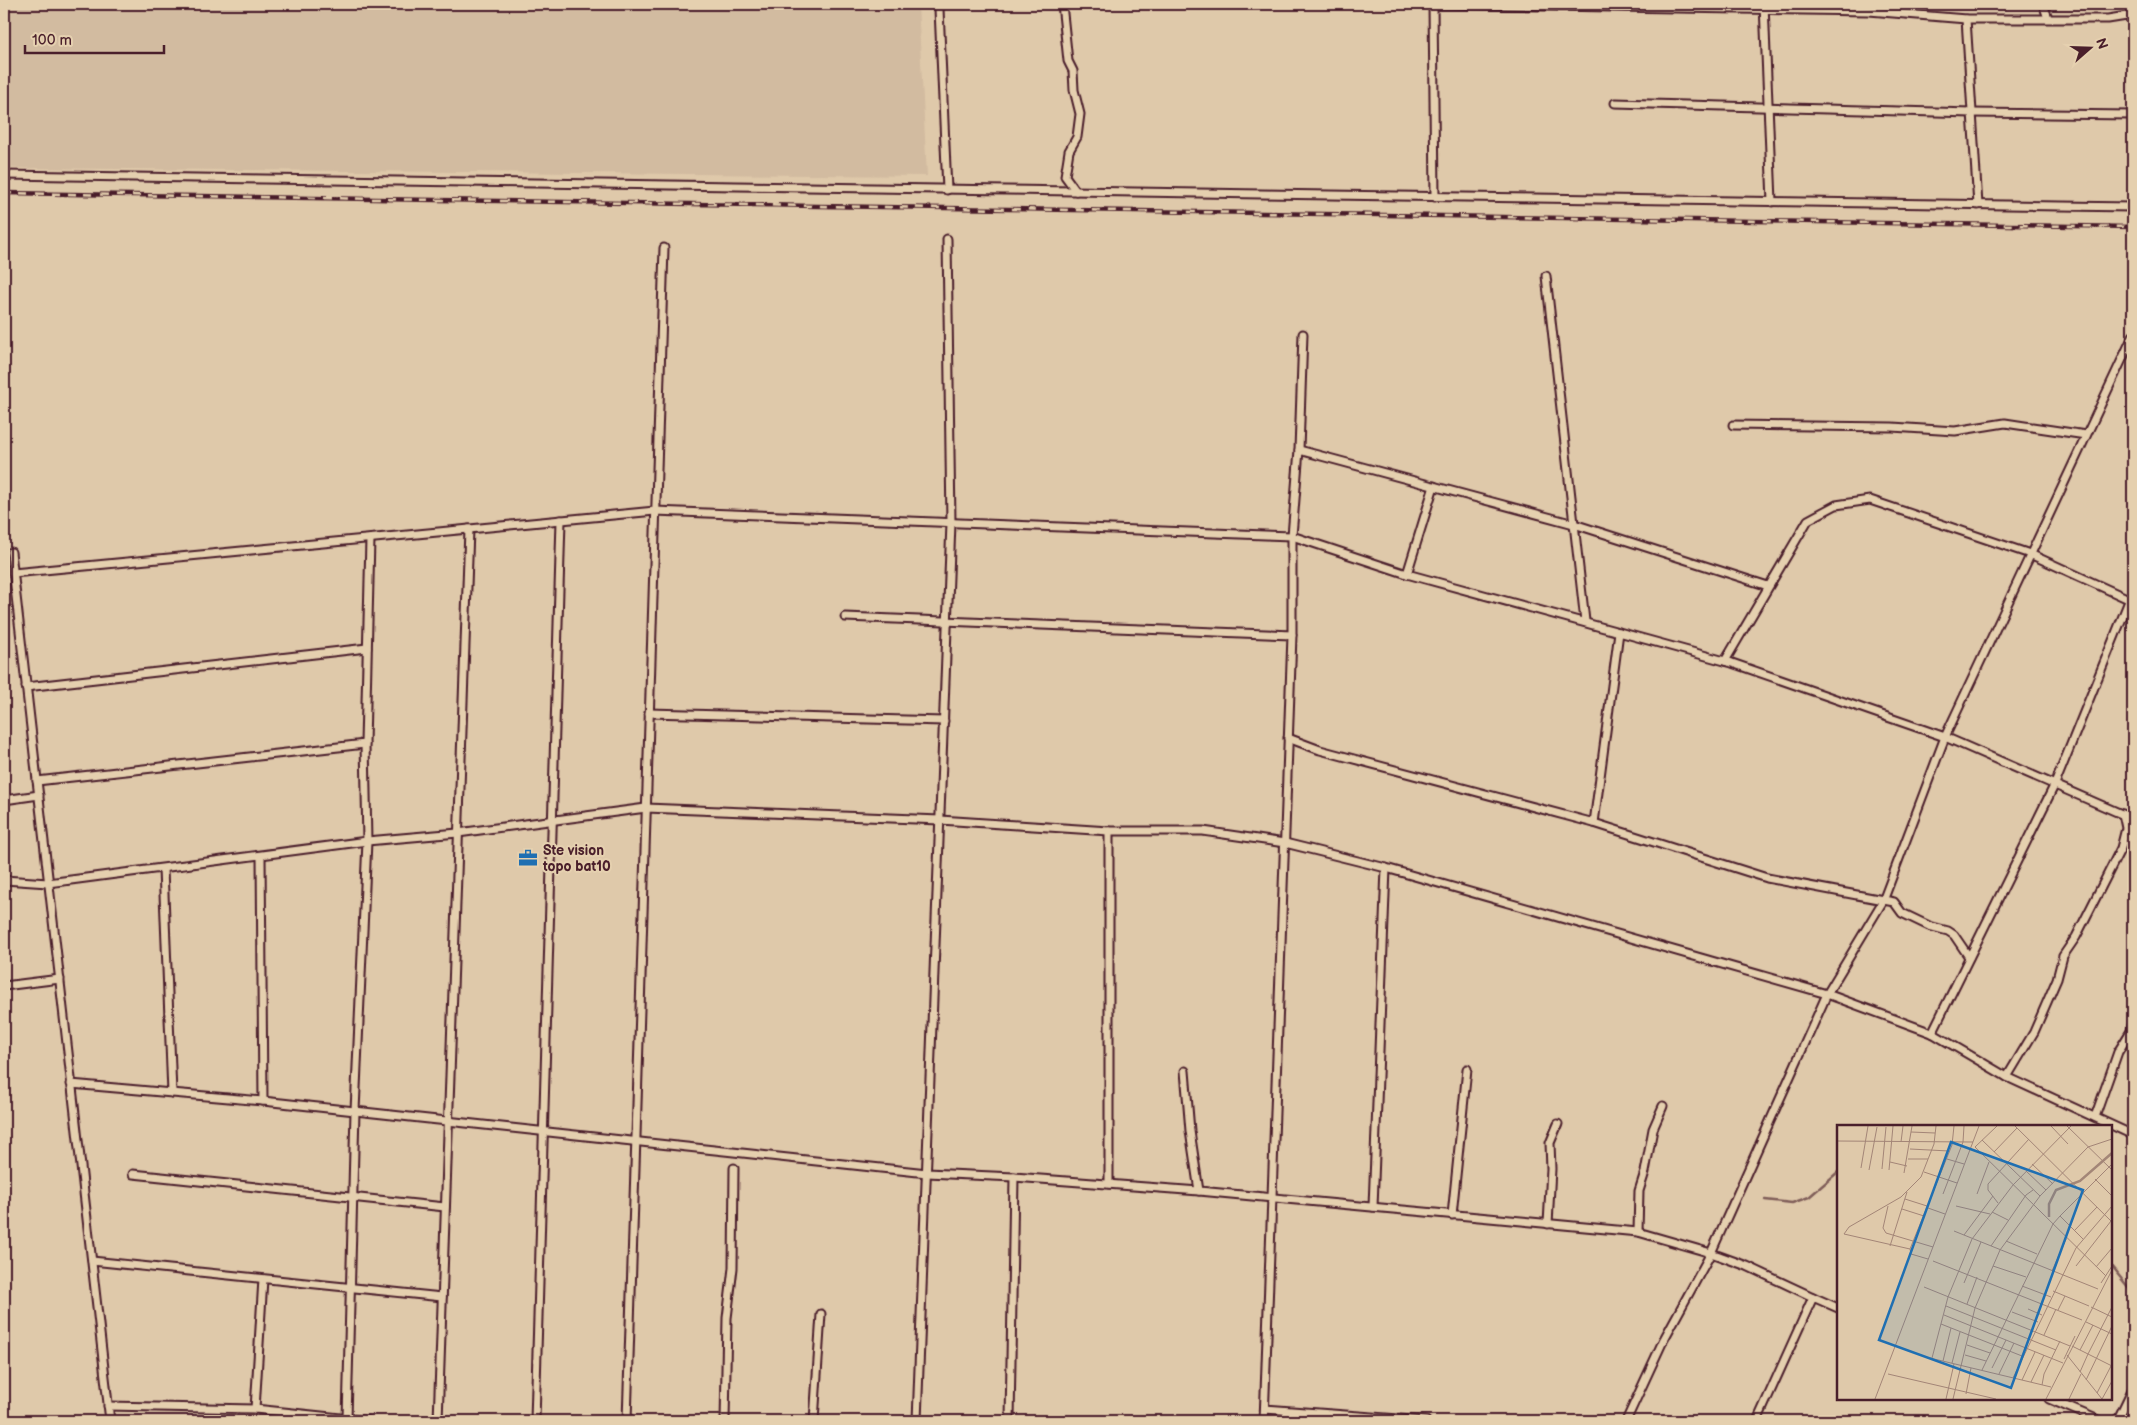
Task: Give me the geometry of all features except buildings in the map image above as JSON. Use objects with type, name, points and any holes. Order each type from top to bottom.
[{"type":"street","points":[[942,4],[939,9],[947,190]]},
{"type":"street","points":[[1062,4],[1068,61],[1073,71],[1074,90],[1080,114],[1077,137],[1069,151],[1065,176],[1076,191]]},
{"type":"street","points":[[1436,197],[1432,4],[1764,7],[1869,11],[1966,19],[2108,18],[2133,15]]},
{"type":"street","points":[[2043,4],[2048,18]]},
{"type":"street","points":[[1764,7],[1772,202]]},
{"type":"street","points":[[1966,19],[1978,205]]},
{"type":"street","points":[[1615,103],[1972,114],[2133,115]]},
{"type":"street","points":[[4,175],[2133,208]]},
{"type":"street","points":[[917,1421],[951,523],[947,239]]},
{"type":"street","points":[[627,1421],[664,248]]},
{"type":"street","points":[[1546,276],[1585,621]]},
{"type":"street","points":[[1264,1421],[1292,635],[1292,536],[1303,334]]},
{"type":"street","points":[[1626,1421],[1663,1342],[1711,1252],[1827,994],[1883,901],[1945,737],[2133,336]]},
{"type":"street","points":[[1733,425],[1892,427],[1955,431],[2006,423],[2086,435]]},
{"type":"street","points":[[1298,450],[1574,524],[1768,586]]},
{"type":"street","points":[[1407,574],[1434,486]]},
{"type":"street","points":[[1725,661],[1808,520],[1836,505],[1870,500],[2030,554],[2131,601]]},
{"type":"street","points":[[13,573],[655,511],[1292,536],[1407,574],[1585,621],[1725,661],[1945,737],[2133,819]]},
{"type":"street","points":[[535,1421],[561,520]]},
{"type":"street","points":[[438,1421],[469,529]]},
{"type":"street","points":[[347,1419],[355,1112],[367,841],[365,744],[370,539]]},
{"type":"street","points":[[11,552],[110,1421]]},
{"type":"street","points":[[1932,1033],[2055,784],[2131,601],[2133,591]]},
{"type":"street","points":[[845,617],[1292,635]]},
{"type":"street","points":[[1594,823],[1619,632]]},
{"type":"street","points":[[26,687],[367,648]]},
{"type":"street","points":[[649,713],[944,721]]},
{"type":"street","points":[[1288,738],[1320,750],[1594,823],[1767,878],[1894,902],[1902,913],[1954,935],[1969,957]]},
{"type":"street","points":[[37,781],[365,744]]},
{"type":"street","points":[[4,800],[38,795]]},
{"type":"street","points":[[4,880],[48,883],[367,841],[458,832],[646,808],[940,820],[1109,831],[1202,831],[1285,843],[1386,868],[1827,994],[1932,1033],[2007,1077],[2112,1125]]},
{"type":"street","points":[[2007,1077],[2034,1032],[2057,979],[2063,956],[2076,937],[2121,848],[2126,828],[2122,814]]},
{"type":"street","points":[[1109,831],[1109,1184]]},
{"type":"street","points":[[261,856],[263,1101]]},
{"type":"street","points":[[1373,1207],[1386,868]]},
{"type":"street","points":[[163,869],[172,1093]]},
{"type":"street","points":[[4,986],[60,979]]},
{"type":"street","points":[[2095,1117],[2118,1052],[2131,1031],[2133,1021]]},
{"type":"street","points":[[1452,1215],[1467,1069]]},
{"type":"street","points":[[1185,1071],[1190,1131],[1199,1191]]},
{"type":"street","points":[[71,1084],[263,1101],[926,1174],[1199,1191],[1638,1232],[1711,1252],[1747,1266],[1837,1308]]},
{"type":"street","points":[[1638,1232],[1638,1191],[1653,1128],[1663,1106]]},
{"type":"street","points":[[1548,1224],[1551,1169],[1550,1143],[1558,1124]]},
{"type":"street","points":[[2112,1125],[2133,1135]]},
{"type":"street","points":[[725,1421],[728,1318],[733,1268],[734,1168]]},
{"type":"street","points":[[133,1174],[445,1207]]},
{"type":"street","points":[[1010,1421],[1014,1178]]},
{"type":"street","points":[[92,1261],[442,1297]]},
{"type":"street","points":[[256,1409],[263,1279]]},
{"type":"street","points":[[1757,1421],[1814,1297]]},
{"type":"street","points":[[814,1421],[821,1314]]},
{"type":"street","points":[[2117,1421],[2133,1388]]},
{"type":"street","points":[[2051,1400],[2101,1421]]},
{"type":"street","points":[[108,1406],[256,1409],[369,1421]]},
{"type":"street","points":[[1265,1409],[1426,1421]]},
{"type":"shaded area","points":[[4,4],[918,4],[927,176],[4,168]]},
{"type":"waterway","points":[[1765,1200],[1792,1203],[1809,1197],[1837,1173]]},
{"type":"waterway","points":[[2112,1267],[2133,1293]]},
{"type":"railway","points":[[4,193],[2133,227]]},
{"type":"place","name":"Ste vision topo bat10","points":[[528,858]]}]
